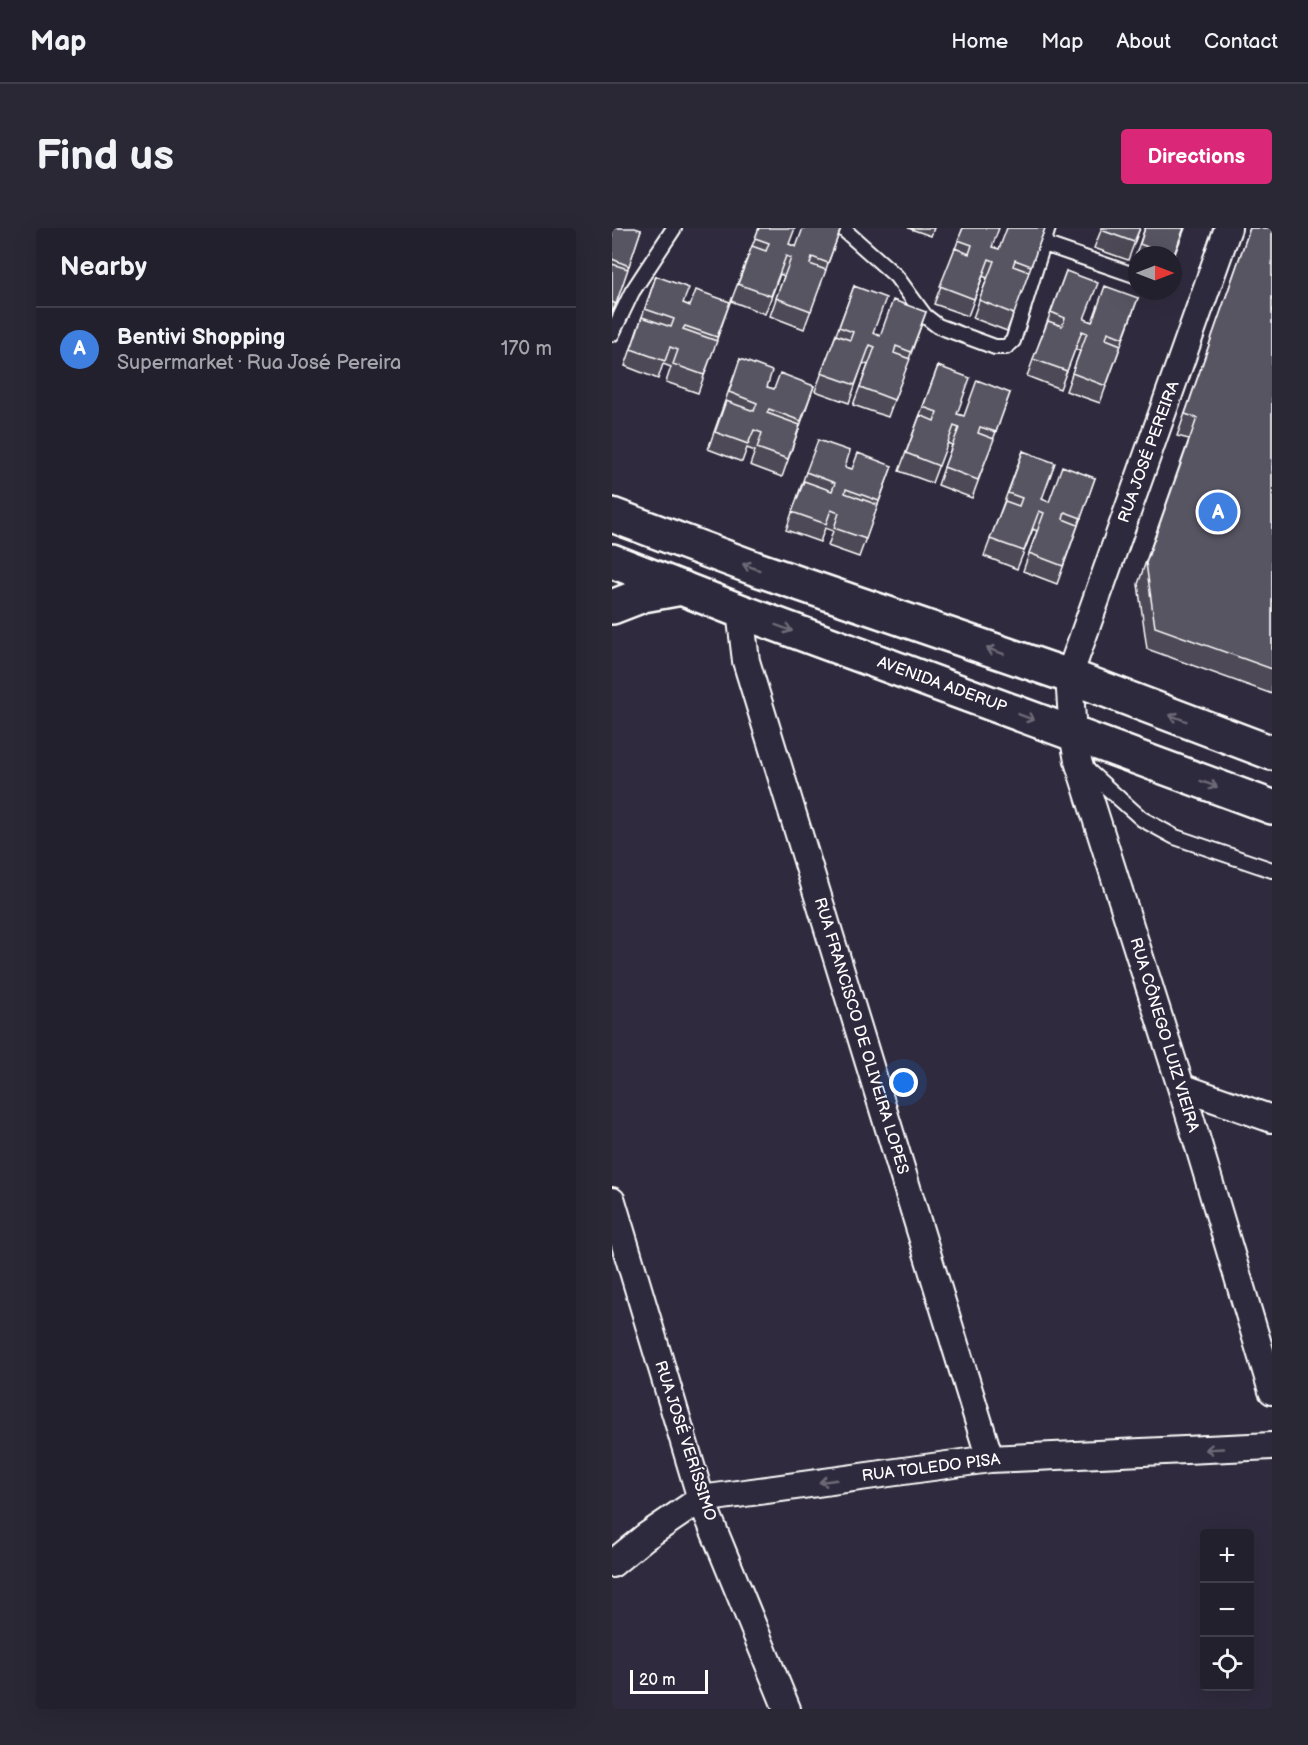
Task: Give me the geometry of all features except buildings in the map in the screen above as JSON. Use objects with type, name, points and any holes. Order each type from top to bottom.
[{"type":"main road","points":[[612,515],[754,568],[1069,676],[1272,753]]},
{"type":"main road","name":"AVENIDA ADERUP","points":[[612,561],[1076,748],[1272,807]]},
{"type":"main road","points":[[612,607],[643,595],[682,588]]},
{"type":"street","name":"RUA JOSÉ PEREIRA","points":[[1069,676],[1228,228]]},
{"type":"street","name":"RUA FRANCISCO DE OLIVEIRA LOPES","points":[[740,611],[746,661],[990,1460]]},
{"type":"street","name":"RUA CÔNEGO LUIZ VIEIRA","points":[[1069,676],[1076,748],[1272,1391]]},
{"type":"street","points":[[1181,1087],[1272,1119]]},
{"type":"street","name":"RUA JOSÉ VERÍSSIMO","points":[[612,1201],[701,1499],[787,1709]]},
{"type":"street","name":"RUA TOLEDO PISA","points":[[612,1564],[645,1536],[701,1499],[990,1460],[1272,1446]]},
{"type":"lane","points":[[612,334],[632,292],[674,228]]},
{"type":"lane","points":[[842,228],[896,276],[925,316],[938,326],[995,348],[1006,348],[1013,341],[1048,228]]},
{"type":"lane","points":[[1044,244],[1128,273]]},
{"type":"lane","points":[[1076,748],[1142,819],[1175,837],[1272,870]]},
{"type":"place","name":"Bentivi Shopping","points":[[1218,512]]}]
